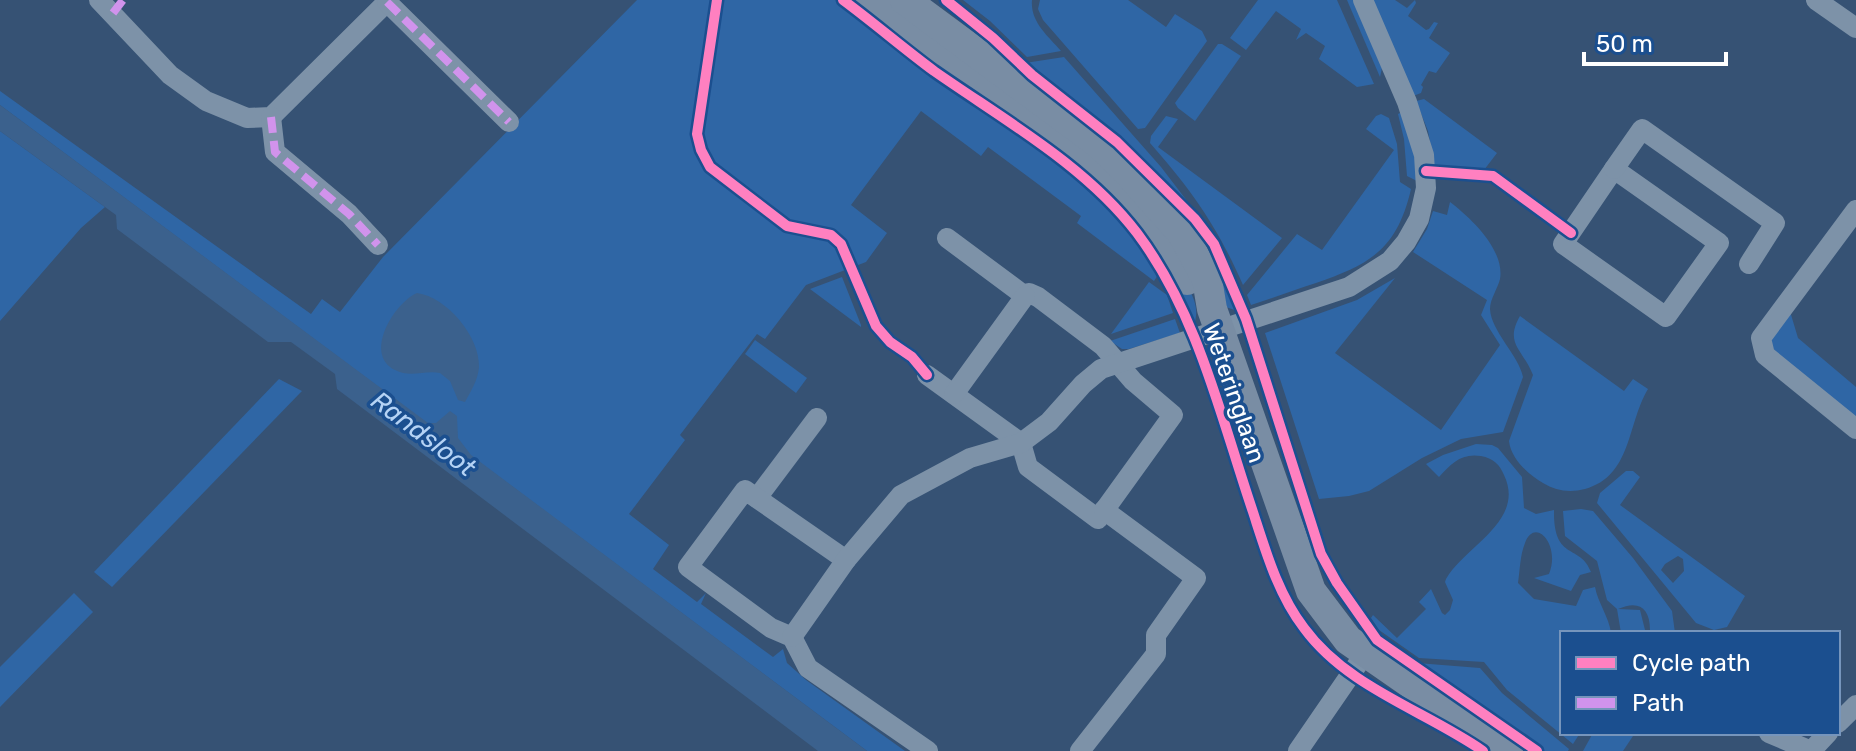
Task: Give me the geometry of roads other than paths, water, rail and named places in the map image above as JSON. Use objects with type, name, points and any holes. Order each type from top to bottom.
[{"type":"street","name":"Weteringlaan","points":[[867,0],[914,10],[1114,190],[1173,256],[1215,319],[1311,591],[1348,640],[1508,751]]},
{"type":"street","points":[[792,637],[846,560],[901,495],[970,458],[1021,443],[1049,422],[1101,369],[1215,319],[1349,287],[1390,261],[1419,219],[1426,188],[1424,155],[1420,137],[1363,0]]},
{"type":"street","points":[[1816,0],[1856,28]]},
{"type":"street","points":[[112,4],[170,75],[206,101],[247,118],[271,117],[388,1],[509,122]]},
{"type":"street","points":[[271,117],[275,152],[349,214],[378,245]]},
{"type":"street","points":[[1614,169],[1719,243],[1666,317],[1563,244],[1614,169],[1642,129],[1775,223],[1749,264]]},
{"type":"street","points":[[1856,210],[1761,338],[1765,355],[1856,429]]},
{"type":"street","points":[[947,238],[1025,296]]},
{"type":"street","points":[[927,375],[1021,443],[1028,467],[1098,519],[1173,415],[1133,381],[1103,346],[1029,293],[954,394]]},
{"type":"street","points":[[757,498],[817,418]]},
{"type":"street","points":[[846,560],[745,490],[688,567],[771,628],[792,637],[808,668],[928,751]]},
{"type":"street","points":[[1080,751],[1156,654],[1156,635],[1196,578],[1104,510]]},
{"type":"street","points":[[1298,751],[1366,652]]},
{"type":"street","points":[[1840,721],[1856,705]]},
{"type":"street","points":[[1774,735],[1811,751],[1826,735]]},
{"type":"water","name":"Randsloot","points":[[0,105],[428,423],[436,423],[450,411],[457,416],[458,438],[471,455],[867,751],[818,751],[337,389],[335,374],[291,342],[268,342],[117,229],[116,215],[0,131]]},
{"type":"water","points":[[417,293],[450,310],[474,343],[479,367],[465,402],[458,400],[450,381],[440,373],[406,373],[386,363],[382,353],[385,329],[399,307]]}]
